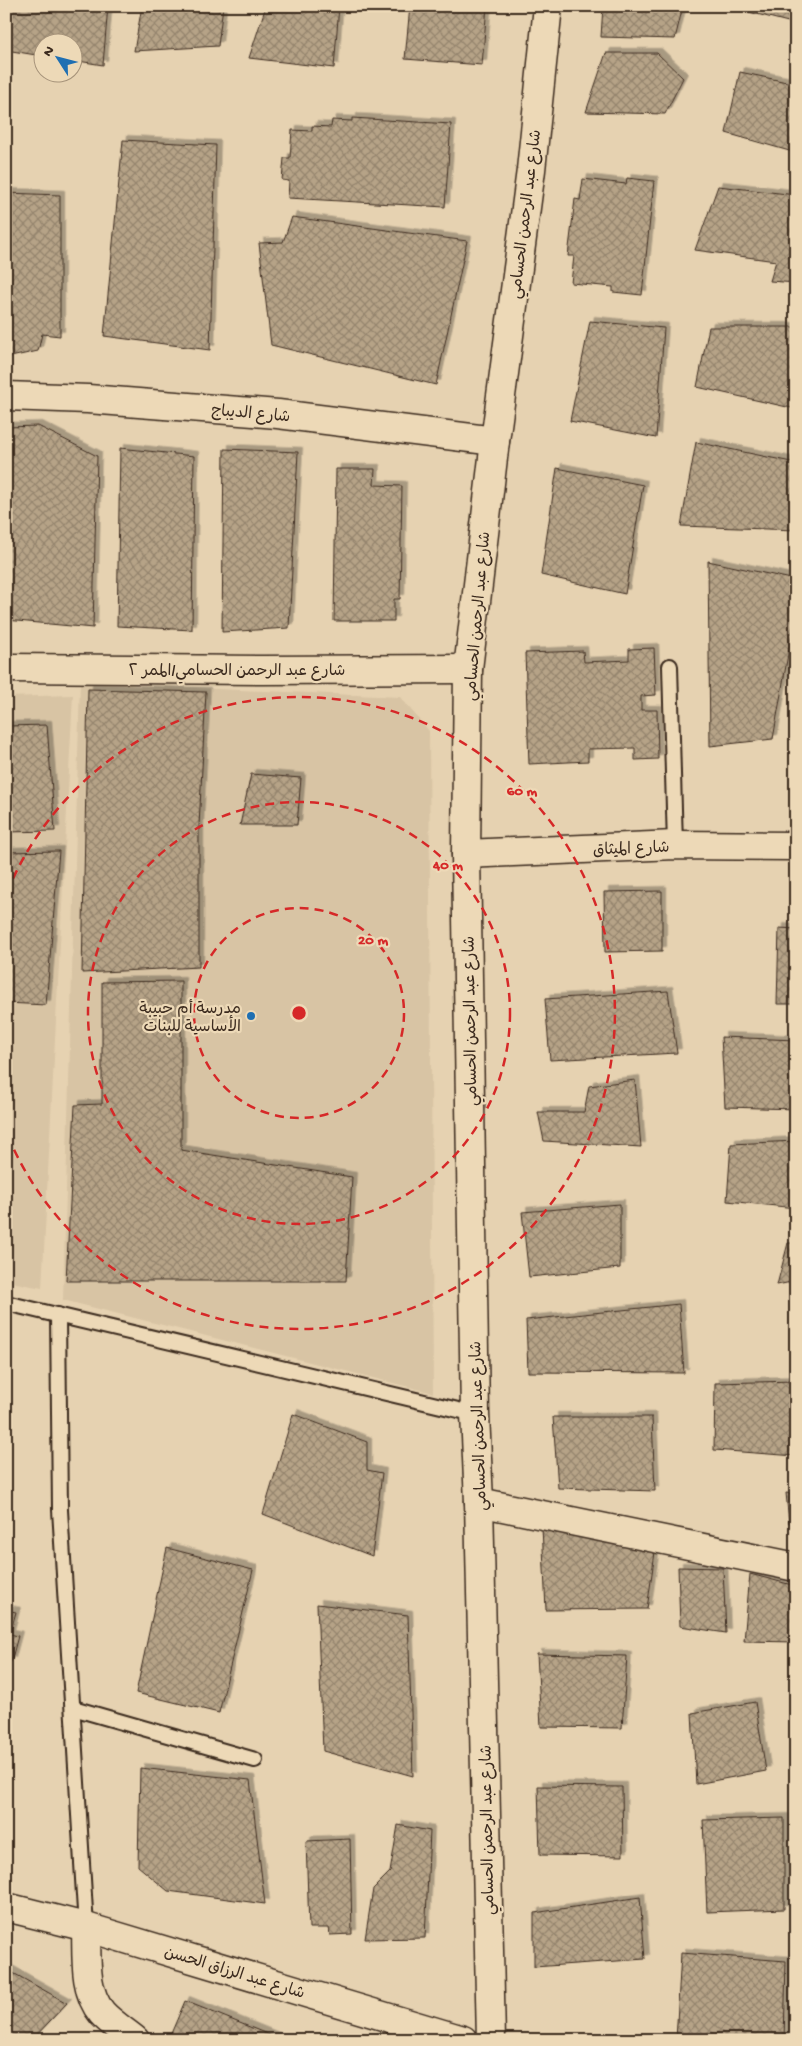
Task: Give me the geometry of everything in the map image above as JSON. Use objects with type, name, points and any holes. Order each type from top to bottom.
[{"type":"street","name":"شارع عبد الرحمن الحسامي","points":[[491,2040],[480,1502],[475,1414],[466,854],[468,669],[495,441],[531,170],[548,6]]},
{"type":"street","name":"شارع الديباج","points":[[6,396],[88,399],[278,414],[495,441]]},
{"type":"street","name":"شارع عبد الرحمن الحسامي/الممر ٢","points":[[6,668],[468,669]]},
{"type":"street","name":"شارع الميثاق","points":[[466,854],[675,844],[796,846]]},
{"type":"street","points":[[480,1502],[796,1566]]},
{"type":"street","name":"شارع عبد الرزاق الحسن","points":[[6,1907],[86,1927],[463,2040]]},
{"type":"street","points":[[86,1927],[90,1986],[94,2001],[102,2013],[135,2040]]},
{"type":"lane","points":[[670,666],[675,844]]},
{"type":"lane","points":[[6,1303],[475,1414]]},
{"type":"lane","points":[[58,1315],[60,1510],[86,1927]]},
{"type":"lane","points":[[73,1708],[255,1760]]},
{"type":"shaded area","name":"مدرسة أم حبيبة الأساسية للبنات","points":[[80,683],[400,697],[429,731],[433,1393],[63,1300]]},
{"type":"shaded area","points":[[73,695],[42,1288],[6,1281],[6,697]]},
{"type":"building","points":[[7,6],[108,6],[103,65],[82,62],[82,32],[32,32],[32,54],[6,50]]},
{"type":"building","points":[[142,6],[223,6],[218,46],[134,51]]},
{"type":"building","points":[[266,6],[339,6],[334,68],[249,58]]},
{"type":"building","points":[[410,6],[487,6],[482,65],[405,59]]},
{"type":"building","points":[[603,6],[683,6],[675,39],[601,37]]},
{"type":"building","points":[[737,6],[796,6],[796,24],[737,9]]},
{"type":"building","points":[[606,53],[657,53],[683,78],[665,114],[586,112]]},
{"type":"building","points":[[740,72],[796,84],[796,150],[793,152],[726,133]]},
{"type":"building","points":[[352,118],[451,124],[445,207],[288,198],[289,181],[282,180],[284,158],[290,158],[292,130],[312,131],[312,126],[331,127],[332,120],[352,121]]},
{"type":"building","points":[[123,140],[216,145],[210,350],[104,336]]},
{"type":"building","points":[[627,178],[654,181],[642,295],[613,292],[613,287],[571,283],[574,256],[568,256],[575,199],[580,200],[583,179],[626,184]]},
{"type":"building","points":[[718,186],[796,195],[796,283],[770,281],[776,261],[695,250]]},
{"type":"building","points":[[6,193],[60,195],[60,336],[42,334],[38,351],[6,358]]},
{"type":"building","points":[[292,217],[467,241],[436,385],[271,345],[259,243],[283,242]]},
{"type":"building","points":[[590,321],[664,328],[656,438],[570,421]]},
{"type":"building","points":[[709,327],[796,327],[796,409],[697,387]]},
{"type":"building","points":[[38,426],[97,456],[93,628],[6,620],[6,427]]},
{"type":"building","points":[[696,442],[796,463],[796,530],[681,526]]},
{"type":"building","points":[[120,448],[194,456],[192,630],[117,626]]},
{"type":"building","points":[[224,449],[298,452],[289,628],[222,632]]},
{"type":"building","points":[[557,468],[643,485],[625,594],[541,575]]},
{"type":"building","points":[[336,469],[375,469],[374,485],[402,486],[400,599],[394,599],[394,621],[334,621]]},
{"type":"building","points":[[708,561],[796,580],[796,609],[773,739],[710,746]]},
{"type":"building","points":[[654,648],[656,695],[641,696],[641,710],[657,710],[658,759],[635,760],[635,748],[588,749],[588,761],[529,764],[525,653],[583,651],[584,662],[629,660],[629,649]]},
{"type":"building","points":[[88,689],[206,692],[199,826],[199,967],[82,973]]},
{"type":"building","points":[[47,725],[55,831],[6,832],[6,726]]},
{"type":"building","points":[[251,774],[301,778],[297,825],[240,825]]},
{"type":"building","points":[[59,851],[46,1005],[6,1003],[6,852]]},
{"type":"building","points":[[662,891],[662,951],[605,952],[604,892]]},
{"type":"building","points":[[779,928],[796,929],[796,1004],[777,1004]]},
{"type":"building","points":[[181,981],[181,1150],[352,1177],[346,1281],[66,1281],[75,1105],[102,1104],[102,982]]},
{"type":"building","points":[[668,991],[677,1053],[550,1060],[545,999]]},
{"type":"building","points":[[721,1037],[796,1040],[796,1109],[725,1107]]},
{"type":"building","points":[[635,1080],[641,1147],[544,1141],[538,1112],[584,1112],[589,1086]]},
{"type":"building","points":[[796,1141],[796,1208],[727,1201],[731,1144]]},
{"type":"building","points":[[620,1204],[620,1268],[529,1277],[522,1212]]},
{"type":"building","points":[[788,1243],[796,1243],[796,1281],[777,1285]]},
{"type":"building","points":[[679,1304],[684,1373],[528,1372],[526,1320]]},
{"type":"building","points":[[796,1381],[796,1456],[714,1450],[715,1383]]},
{"type":"building","points":[[293,1414],[367,1442],[367,1470],[382,1473],[372,1556],[263,1514]]},
{"type":"building","points":[[553,1417],[652,1417],[655,1491],[558,1488]]},
{"type":"building","points":[[786,1493],[796,1494],[796,1523],[789,1523]]},
{"type":"building","points":[[542,1527],[656,1545],[647,1609],[546,1610]]},
{"type":"building","points":[[167,1548],[253,1570],[219,1713],[136,1693]]},
{"type":"building","points":[[678,1567],[723,1568],[726,1633],[680,1626]]},
{"type":"building","points":[[750,1574],[796,1586],[796,1642],[744,1641]]},
{"type":"building","points":[[317,1604],[408,1615],[413,1776],[323,1751]]},
{"type":"building","points":[[6,1610],[16,1612],[10,1634],[18,1636],[11,1662],[6,1661]]},
{"type":"building","points":[[537,1654],[627,1656],[622,1728],[541,1727]]},
{"type":"building","points":[[755,1702],[766,1771],[696,1784],[692,1713]]},
{"type":"building","points":[[140,1768],[250,1780],[265,1904],[168,1891],[138,1866]]},
{"type":"building","points":[[538,1786],[622,1787],[623,1856],[540,1855]]},
{"type":"building","points":[[784,1818],[784,1909],[707,1912],[703,1820]]},
{"type":"building","points":[[398,1825],[430,1831],[425,1938],[365,1939],[373,1889],[390,1872]]},
{"type":"building","points":[[350,1839],[352,1934],[330,1935],[329,1928],[309,1928],[306,1841]]},
{"type":"building","points":[[640,1897],[645,1959],[534,1967],[534,1913]]},
{"type":"building","points":[[681,1953],[786,1961],[784,2040],[676,2040]]},
{"type":"building","points":[[6,1969],[67,2003],[32,2040],[6,2040]]},
{"type":"building","points":[[185,2001],[282,2040],[179,2040],[170,2036]]},
{"type":"building","points":[[108,2033],[117,2040],[101,2040]]},
{"type":"place","name":"مدرسة أم حبيبة الأساسية للبنات","points":[[251,1016]]}]
